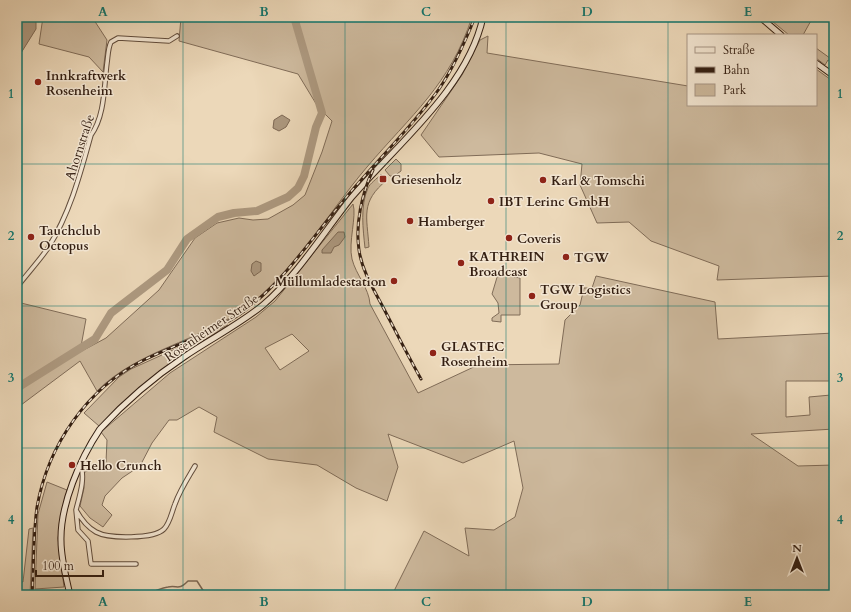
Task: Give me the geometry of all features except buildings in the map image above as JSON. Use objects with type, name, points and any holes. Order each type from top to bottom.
[{"type":"main road","name":"Rosenheimer Straße","points":[[70,595],[64,568],[61,541],[62,526],[71,489],[81,465],[100,429],[124,406],[183,358],[251,314],[281,287],[351,198],[439,101],[469,54],[477,38],[484,17]]},
{"type":"main road","points":[[760,17],[779,34]]},
{"type":"main road","points":[[817,64],[834,76]]},
{"type":"street","name":"Ahornstraße","points":[[17,286],[47,249],[66,214],[76,189],[91,136],[96,128],[101,111],[107,60],[111,42],[118,38],[169,41],[173,40],[177,36]]},
{"type":"street","points":[[829,73],[834,67]]},
{"type":"street","points":[[81,465],[83,482],[76,510],[78,530],[88,541],[91,564],[136,564]]},
{"type":"street","points":[[76,510],[87,525],[97,533],[116,536],[145,536],[156,533],[165,528],[174,505],[195,466]]},
{"type":"green space","points":[[43,17],[92,17],[107,40],[103,72],[89,57],[39,44]]},
{"type":"green space","points":[[181,17],[472,17],[463,41],[441,81],[414,115],[352,185],[295,260],[263,294],[227,320],[149,356],[131,366],[113,377],[97,391],[80,361],[17,408],[17,302],[86,319],[80,352],[106,338],[159,290],[195,238],[217,223],[239,218],[253,220],[268,219],[293,205],[305,195],[322,152],[332,121],[318,107],[298,74],[179,41]]},
{"type":"green space","points":[[767,17],[813,17],[804,34],[788,34]]},
{"type":"green space","points":[[488,36],[487,53],[687,86],[687,106],[817,106],[817,70],[834,82],[834,276],[717,280],[719,266],[651,241],[629,222],[597,223],[580,185],[582,164],[539,153],[439,157],[421,135],[462,75],[480,40]]},
{"type":"green space","points":[[817,49],[834,61],[833,63],[828,60],[825,65],[817,59]]},
{"type":"green space","points":[[396,159],[401,164],[401,171],[394,176],[390,176],[385,170]]},
{"type":"green space","points":[[381,174],[387,180],[378,188],[369,203],[367,218],[369,247],[365,248],[363,210],[365,195],[369,186]]},
{"type":"green space","points":[[353,204],[354,215],[351,252],[354,265],[367,292],[370,304],[418,393],[478,365],[559,364],[565,320],[580,305],[584,288],[592,288],[596,276],[715,302],[718,339],[834,333],[834,429],[751,434],[798,466],[834,465],[834,595],[392,595],[424,531],[469,556],[465,528],[494,530],[515,517],[523,488],[514,441],[463,463],[388,434],[398,467],[387,501],[356,488],[317,465],[268,459],[214,432],[217,417],[199,407],[177,420],[169,420],[152,443],[140,466],[122,478],[105,496],[102,505],[112,515],[103,527],[90,518],[80,506],[84,488],[83,473],[106,462],[107,440],[101,432],[170,373],[256,317],[275,301]],"holes":[[[292,334],[309,351],[280,370],[265,348]],[[786,381],[831,381],[831,395],[809,397],[810,415],[786,417]]]},
{"type":"green space","points":[[498,274],[520,278],[520,315],[501,315],[501,322],[492,321],[492,318],[499,313],[498,303],[492,294]]},
{"type":"green space","points":[[228,325],[173,361],[99,426],[84,413],[119,377],[131,369]]},
{"type":"green space","points":[[47,482],[67,490],[58,538],[64,587],[35,589],[38,514]]},
{"type":"green space","points":[[33,528],[30,595],[17,595],[17,581],[23,582],[29,529]]},
{"type":"shaded area","points":[[17,17],[36,17],[36,29],[21,53],[18,70]]},
{"type":"shaded area","points":[[282,115],[290,120],[286,127],[279,131],[273,128],[274,120]]},
{"type":"shaded area","points":[[338,232],[344,232],[345,237],[339,245],[334,247],[331,253],[322,253],[322,250]]},
{"type":"shaded area","points":[[256,261],[261,263],[261,271],[254,276],[251,271],[252,264]]},
{"type":"waterway","points":[[17,388],[95,339],[111,313],[167,270],[187,239],[218,217],[234,213],[257,211],[288,197],[298,188],[304,176],[316,127],[322,113],[294,17]]},
{"type":"waterway","points":[[146,595],[165,588],[180,587],[188,581],[197,581],[206,595]]},
{"type":"railway","points":[[32,595],[34,540],[37,507],[42,484],[50,462],[73,421],[88,402],[123,372],[144,360],[223,324],[247,309],[273,286],[296,260],[351,191],[403,134],[439,89],[450,72],[475,17]]},
{"type":"railway","points":[[373,170],[360,209],[358,230],[359,250],[372,288],[421,379]]},
{"type":"place","name":"Innkraftwerk Rosenheim","points":[[38,82]]},
{"type":"place","name":"Griesenholz","points":[[383,179]]},
{"type":"place","name":"Karl & Tomschi","points":[[543,180]]},
{"type":"place","name":"IBT Lerinc GmbH","points":[[491,201]]},
{"type":"place","name":"Hamberger","points":[[410,221]]},
{"type":"place","name":"Tauchclub Octopus","points":[[31,237]]},
{"type":"place","name":"Coveris","points":[[509,238]]},
{"type":"place","name":"TGW","points":[[566,257]]},
{"type":"place","name":"KATHREIN Broadcast","points":[[461,263]]},
{"type":"place","name":"Müllumladestation","points":[[394,281]]},
{"type":"place","name":"TGW Logistics Group","points":[[532,296]]},
{"type":"place","name":"GLASTEC Rosenheim","points":[[433,353]]},
{"type":"place","name":"Hello Crunch","points":[[72,465]]}]
